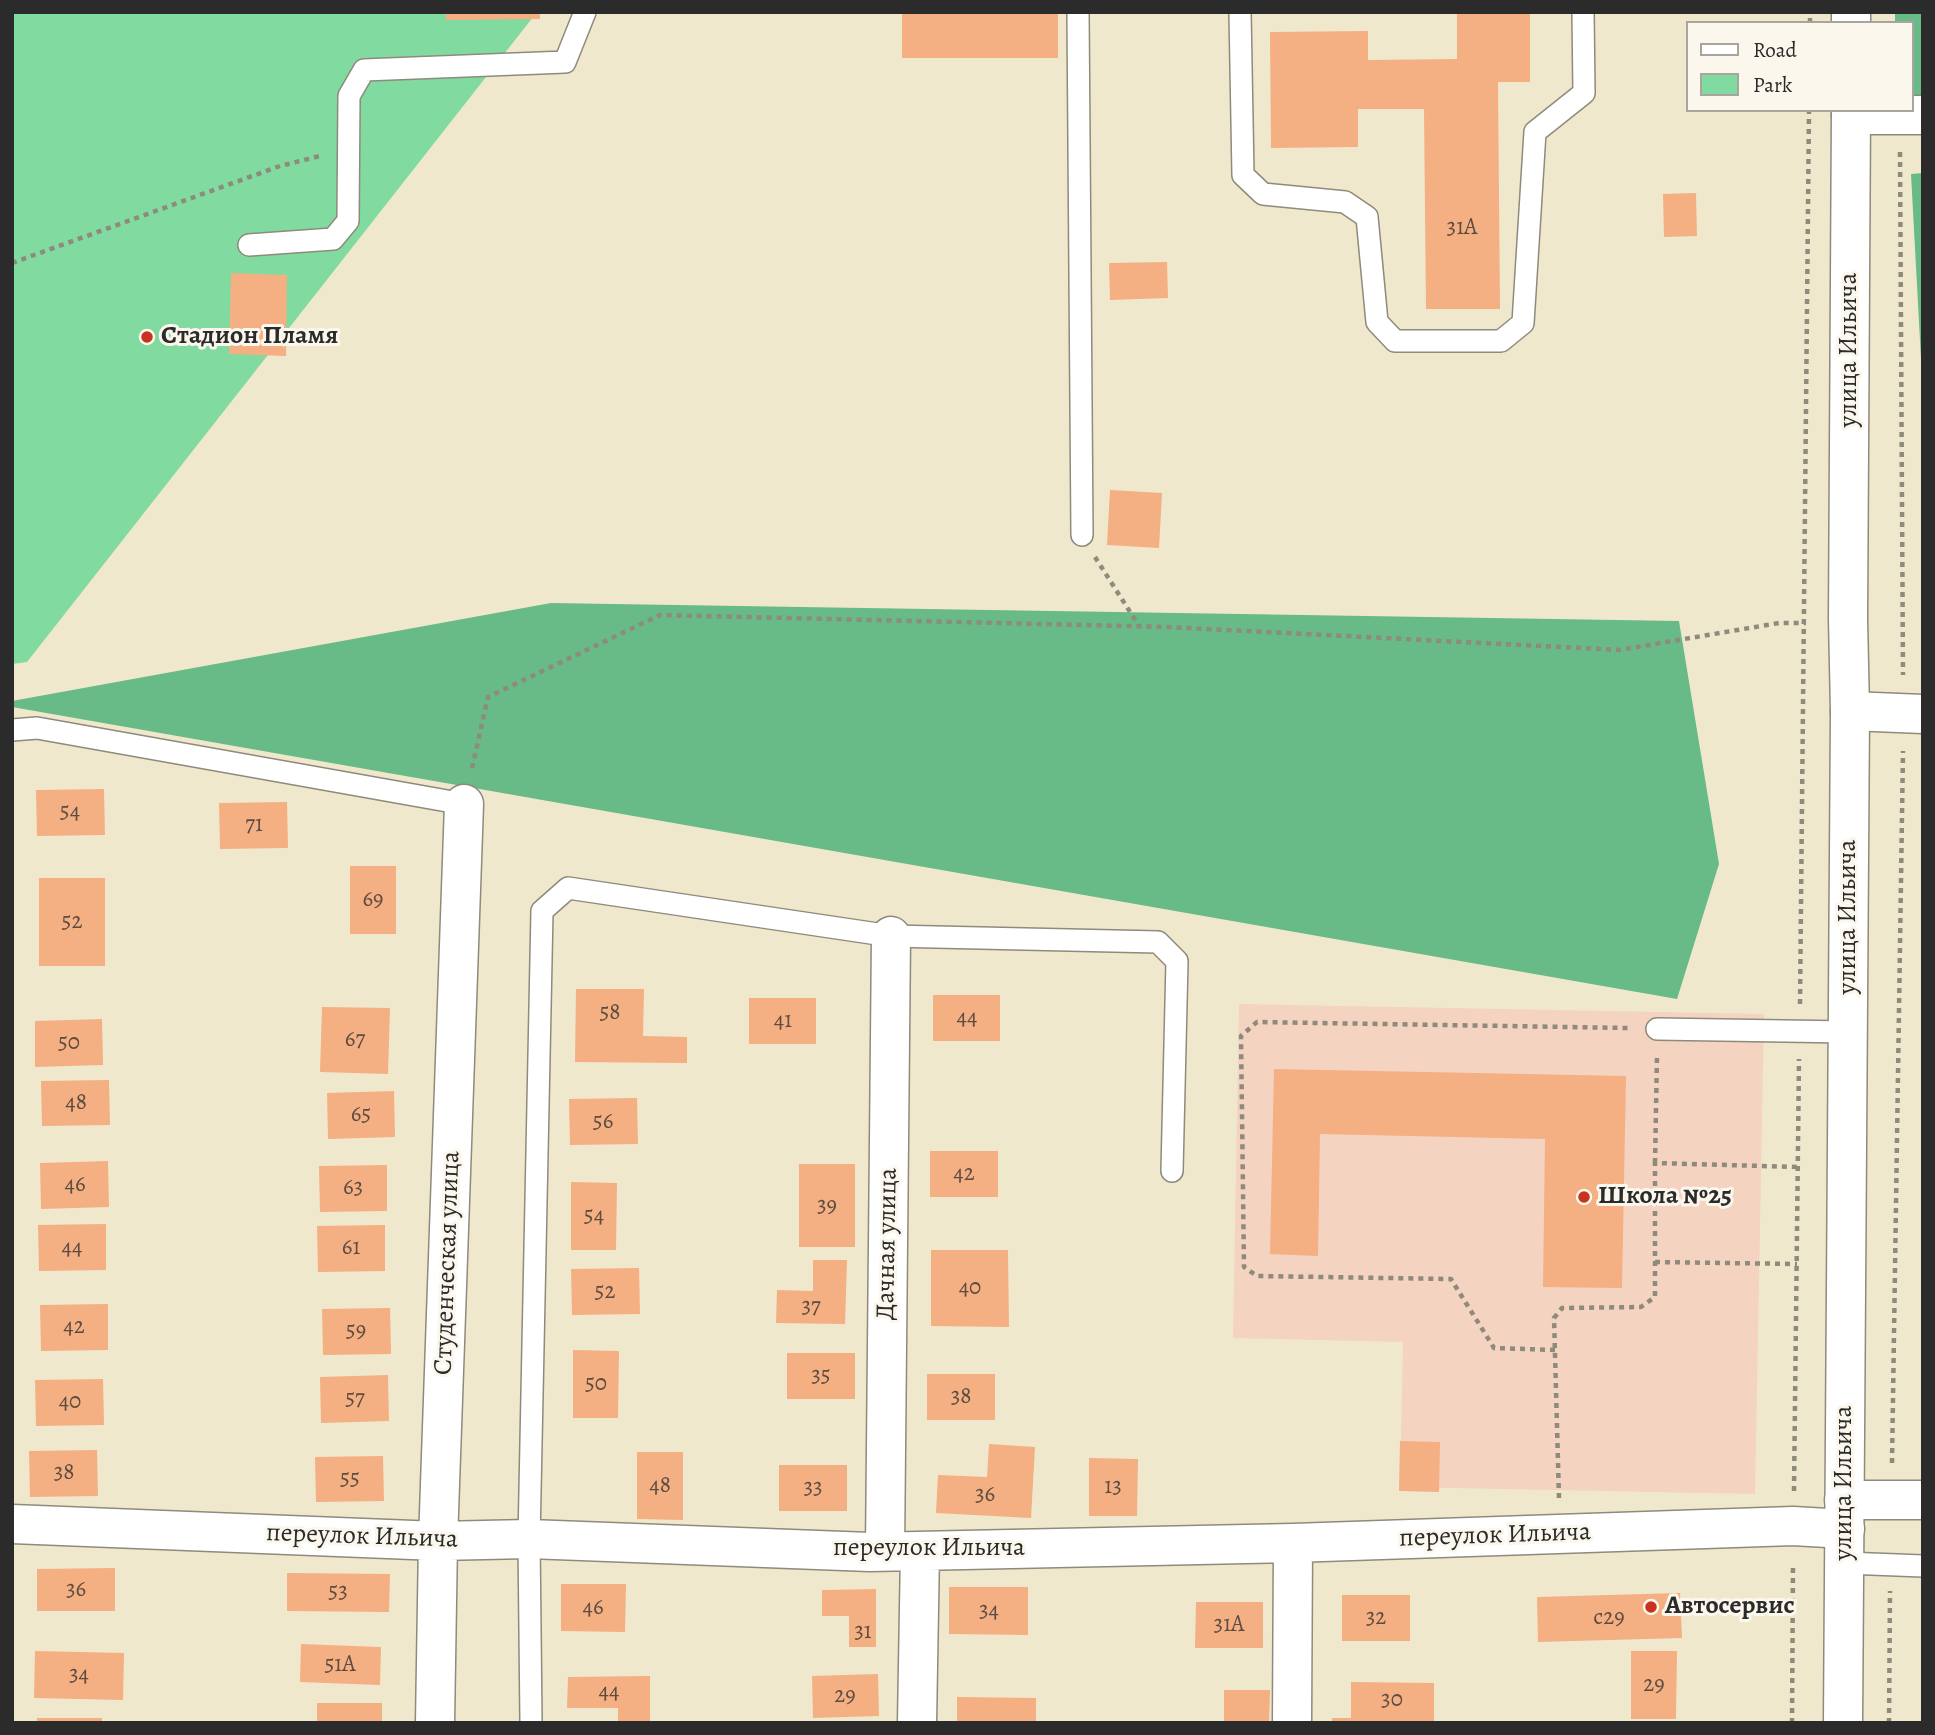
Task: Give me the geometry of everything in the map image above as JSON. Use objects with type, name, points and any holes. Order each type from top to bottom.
[{"type":"street","points":[[1851,113],[1911,115]]},
{"type":"street","name":"улица Ильича","points":[[1843,1723],[1851,113]]},
{"type":"street","points":[[1850,711],[1913,714]]},
{"type":"street","name":"Студенческая улица","points":[[435,1723],[438,1541],[464,804]]},
{"type":"street","name":"Дачная улица","points":[[891,936],[902,1551],[918,1723]]},
{"type":"street","name":"переулок Ильича","points":[[12,1524],[438,1541],[530,1539],[902,1551],[1293,1543],[1793,1526],[1845,1531],[1907,1500]]},
{"type":"street","points":[[1292,1723],[1293,1543]]},
{"type":"lane","points":[[249,246],[334,239],[348,220],[349,96],[364,70],[565,62],[585,12]]},
{"type":"lane","points":[[1078,12],[1082,535]]},
{"type":"lane","points":[[1240,12],[1243,175],[1263,194],[1345,202],[1367,217],[1377,322],[1395,341],[1501,341],[1523,323],[1535,132],[1584,93],[1583,12]]},
{"type":"lane","points":[[12,730],[37,727],[464,804]]},
{"type":"lane","points":[[531,1723],[530,1539],[542,911],[568,888],[891,936],[1158,942],[1177,961],[1172,1171]]},
{"type":"lane","points":[[1657,1029],[1848,1032]]},
{"type":"lane","points":[[1845,1531],[1890,1565],[1923,1566]]},
{"type":"path","points":[[1792,1723],[1809,112]]},
{"type":"path","points":[[1907,1500],[1913,714],[1911,115]]},
{"type":"path","points":[[12,262],[280,166],[348,149]]},
{"type":"path","points":[[1082,535],[1139,626]]},
{"type":"path","points":[[464,804],[488,697],[660,615],[1139,626],[1619,650],[1779,623],[1848,619]]},
{"type":"path","points":[[1555,1350],[1494,1348],[1451,1279],[1257,1276],[1244,1267],[1241,1036],[1257,1022],[1657,1029],[1654,1297],[1642,1307],[1563,1308],[1554,1318],[1555,1350],[1560,1534]]},
{"type":"path","points":[[1655,1163],[1798,1167]]},
{"type":"path","points":[[1655,1262],[1797,1264]]},
{"type":"path","points":[[1889,1723],[1890,1565]]},
{"type":"shaded area","points":[[1239,1004],[1764,1014],[1755,1494],[1400,1487],[1403,1342],[1233,1338]]},
{"type":"green space","name":"Стадион Пламя","points":[[12,12],[537,12],[27,662],[12,664]]},
{"type":"green space","points":[[1895,12],[1923,12],[1923,101],[1914,101],[1914,21],[1895,21]]},
{"type":"green space","points":[[1923,173],[1923,396],[1911,174]]},
{"type":"green space","points":[[551,603],[1679,621],[1719,864],[1677,999],[12,707],[12,701]]},
{"type":"building","points":[[446,12],[540,12],[540,19],[446,20]]},
{"type":"building","points":[[902,12],[1058,12],[1058,58],[902,58]]},
{"type":"building","points":[[1457,12],[1530,12],[1530,82],[1498,82],[1500,309],[1426,309],[1424,109],[1358,109],[1358,147],[1271,148],[1270,32],[1368,31],[1368,60],[1457,59]]},
{"type":"building","points":[[1696,193],[1697,236],[1664,237],[1663,194]]},
{"type":"building","points":[[1167,262],[1168,298],[1110,300],[1109,263]]},
{"type":"building","points":[[231,273],[287,275],[286,356],[229,354]]},
{"type":"building","points":[[1110,490],[1162,493],[1159,548],[1107,545]]},
{"type":"building","points":[[104,789],[105,835],[37,836],[36,790]]},
{"type":"building","points":[[287,802],[288,848],[220,849],[219,803]]},
{"type":"building","points":[[350,866],[396,866],[396,934],[350,934]]},
{"type":"building","points":[[39,878],[105,878],[105,966],[39,966]]},
{"type":"building","points":[[576,989],[644,989],[643,1036],[687,1037],[687,1063],[575,1062]]},
{"type":"building","points":[[933,995],[1000,995],[1000,1041],[933,1041]]},
{"type":"building","points":[[749,998],[816,998],[816,1044],[749,1044]]},
{"type":"building","points":[[322,1007],[390,1008],[388,1074],[320,1072]]},
{"type":"building","points":[[102,1019],[103,1065],[35,1067],[35,1021]]},
{"type":"building","name":"Школа №25","points":[[1274,1069],[1626,1076],[1622,1288],[1543,1287],[1545,1139],[1320,1134],[1318,1256],[1270,1254]]},
{"type":"building","points":[[109,1080],[110,1125],[42,1126],[41,1081]]},
{"type":"building","points":[[394,1091],[395,1137],[328,1139],[327,1093]]},
{"type":"building","points":[[637,1098],[638,1144],[570,1145],[569,1099]]},
{"type":"building","points":[[930,1151],[998,1151],[998,1197],[930,1197]]},
{"type":"building","points":[[108,1161],[109,1207],[41,1209],[40,1163]]},
{"type":"building","points":[[799,1164],[855,1164],[855,1247],[799,1247]]},
{"type":"building","points":[[387,1165],[387,1211],[320,1212],[319,1166]]},
{"type":"building","points":[[571,1182],[617,1183],[616,1250],[571,1250]]},
{"type":"building","points":[[106,1224],[106,1270],[39,1271],[38,1225]]},
{"type":"building","points":[[385,1225],[385,1271],[318,1272],[317,1226]]},
{"type":"building","points":[[931,1250],[1008,1250],[1009,1327],[931,1326]]},
{"type":"building","points":[[813,1260],[847,1260],[845,1324],[776,1323],[777,1290],[813,1291]]},
{"type":"building","points":[[639,1268],[640,1314],[572,1315],[571,1269]]},
{"type":"building","points":[[108,1304],[108,1350],[41,1351],[40,1305]]},
{"type":"building","points":[[390,1308],[391,1354],[323,1355],[322,1309]]},
{"type":"building","points":[[573,1350],[619,1351],[618,1418],[573,1418]]},
{"type":"building","points":[[787,1353],[855,1353],[855,1399],[787,1399]]},
{"type":"building","points":[[927,1374],[995,1374],[995,1420],[927,1420]]},
{"type":"building","points":[[388,1375],[389,1421],[321,1423],[320,1377]]},
{"type":"building","points":[[103,1379],[104,1425],[36,1426],[35,1380]]},
{"type":"building","points":[[1400,1441],[1440,1442],[1439,1492],[1399,1491]]},
{"type":"building","points":[[989,1444],[1035,1447],[1031,1518],[936,1513],[938,1475],[987,1477]]},
{"type":"building","points":[[97,1450],[98,1496],[30,1497],[29,1451]]},
{"type":"building","points":[[637,1452],[683,1452],[683,1520],[637,1519]]},
{"type":"building","points":[[383,1456],[384,1501],[316,1502],[315,1457]]},
{"type":"building","points":[[1089,1458],[1138,1459],[1137,1516],[1089,1516]]},
{"type":"building","points":[[779,1465],[847,1465],[847,1511],[779,1511]]},
{"type":"building","points":[[115,1568],[115,1611],[37,1611],[37,1569]]},
{"type":"building","points":[[287,1573],[390,1574],[389,1612],[287,1611]]},
{"type":"building","points":[[561,1584],[626,1584],[625,1632],[561,1631]]},
{"type":"building","points":[[949,1587],[1028,1587],[1028,1635],[949,1634]]},
{"type":"building","points":[[876,1589],[876,1647],[849,1647],[849,1616],[822,1616],[822,1590]]},
{"type":"building","points":[[1680,1593],[1682,1638],[1538,1642],[1537,1597]]},
{"type":"building","points":[[1342,1595],[1410,1595],[1410,1641],[1342,1641]]},
{"type":"building","points":[[1196,1602],[1263,1602],[1263,1648],[1195,1648]]},
{"type":"building","points":[[301,1644],[381,1647],[380,1685],[300,1682]]},
{"type":"building","points":[[35,1651],[124,1653],[123,1700],[34,1698]]},
{"type":"building","points":[[1631,1651],[1677,1651],[1676,1719],[1631,1719]]},
{"type":"building","points":[[878,1674],[879,1716],[813,1718],[812,1676]]},
{"type":"building","points":[[650,1676],[650,1723],[618,1723],[618,1708],[567,1708],[568,1677]]},
{"type":"building","points":[[1351,1682],[1434,1683],[1434,1723],[1332,1723],[1332,1718],[1351,1718]]},
{"type":"building","points":[[1224,1690],[1270,1690],[1269,1723],[1224,1723]]},
{"type":"building","points":[[957,1697],[1036,1698],[1036,1723],[957,1723]]},
{"type":"building","points":[[317,1703],[382,1703],[382,1723],[317,1723]]},
{"type":"building","points":[[37,1718],[102,1718],[102,1723],[37,1723]]},
{"type":"place","name":"Стадион Пламя","points":[[147,337]]},
{"type":"place","name":"Школа №25","points":[[1584,1197]]},
{"type":"place","name":"Автосервис","points":[[1651,1607]]}]
